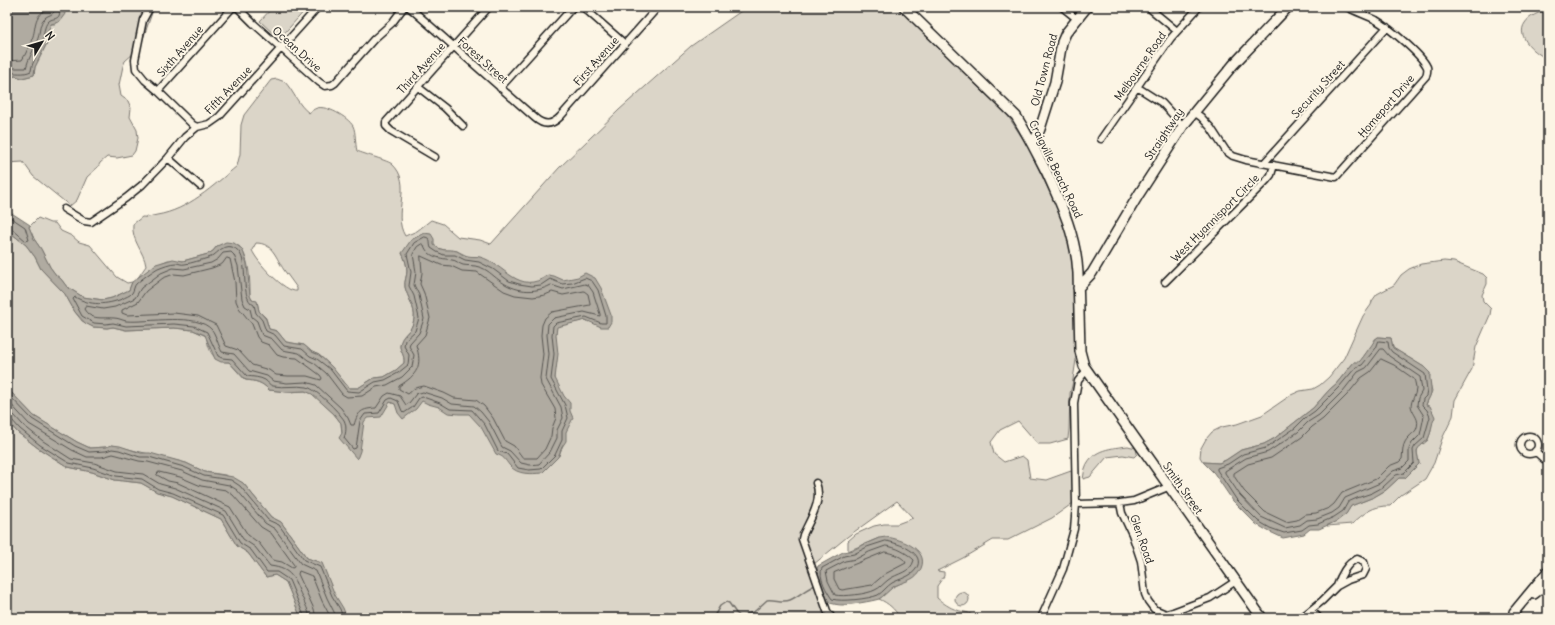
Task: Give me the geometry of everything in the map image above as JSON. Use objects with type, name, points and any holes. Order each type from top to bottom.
[{"type":"main road","name":"Craigville Beach Road","points":[[904,7],[1016,116],[1033,144],[1070,225],[1077,260],[1080,351],[1081,359],[1086,371]]},
{"type":"main road","name":"Old Town Road","points":[[1033,144],[1040,129],[1055,82],[1062,42],[1066,33],[1087,7]]},
{"type":"main road","name":"Straightway","points":[[1078,288],[1092,273],[1139,194],[1183,126],[1233,65],[1288,7]]},
{"type":"main road","name":"Smith Street","points":[[1086,371],[1262,618]]},
{"type":"main road","points":[[1511,615],[1548,571]]},
{"type":"main road","points":[[1511,615],[1548,583]]},
{"type":"street","points":[[150,7],[143,20],[135,60],[136,69],[141,76],[193,125],[197,126]]},
{"type":"street","name":"Sixth Avenue","points":[[158,91],[233,7]]},
{"type":"street","name":"Ocean Drive","points":[[237,7],[325,86],[332,85],[339,79],[374,39],[392,23],[404,7]]},
{"type":"street","name":"Fifth Avenue","points":[[64,209],[84,221],[91,222],[126,198],[142,185],[168,158],[185,137],[197,126],[209,124],[219,117],[318,7]]},
{"type":"street","name":"Forest Street","points":[[409,7],[538,121],[547,124]]},
{"type":"street","name":"Third Avenue","points":[[435,157],[391,131],[386,126],[388,120],[489,7]]},
{"type":"street","points":[[500,88],[573,7]]},
{"type":"street","points":[[583,7],[625,44]]},
{"type":"street","name":"First Avenue","points":[[547,124],[560,117],[658,7]]},
{"type":"street","points":[[1062,7],[1077,19]]},
{"type":"street","points":[[1148,7],[1177,31]]},
{"type":"street","name":"Melbourne Road","points":[[1101,139],[1177,31],[1199,7]]},
{"type":"street","name":"Homeport Drive","points":[[1274,165],[1334,178],[1426,76],[1427,69],[1421,58],[1387,27],[1376,20],[1347,7]]},
{"type":"street","name":"Security Street","points":[[1264,163],[1387,27]]},
{"type":"street","points":[[418,86],[445,108],[463,126]]},
{"type":"street","points":[[1137,87],[1162,103],[1183,126]]},
{"type":"street","points":[[1194,112],[1211,128],[1223,148],[1230,154],[1246,160],[1274,165]]},
{"type":"street","points":[[168,158],[200,186]]},
{"type":"street","name":"West Hyannisport Circle","points":[[1165,282],[1267,180],[1274,165]]},
{"type":"street","points":[[1040,618],[1067,558],[1074,529],[1076,504],[1074,404],[1078,381],[1086,371]]},
{"type":"street","points":[[1535,451],[1548,463]]},
{"type":"street","points":[[816,483],[818,499],[802,537],[817,584],[827,611],[832,618]]},
{"type":"street","points":[[1076,504],[1120,503],[1134,501],[1168,487]]},
{"type":"street","name":"Glen Road","points":[[1120,503],[1122,513],[1132,534],[1141,561],[1145,594],[1154,609],[1166,614],[1173,612],[1210,598],[1236,581]]},
{"type":"street","points":[[1301,618],[1312,610],[1337,586],[1348,580],[1363,575],[1366,569],[1364,562],[1359,560],[1352,561],[1337,586]]},
{"type":"street","points":[[1312,610],[1319,618]]},
{"type":"street","points":[[824,618],[827,611]]},
{"type":"shaded area","points":[[63,7],[154,7],[143,39],[134,53],[125,61],[119,85],[121,96],[128,101],[131,108],[130,117],[137,130],[138,138],[135,151],[132,155],[117,158],[107,157],[87,177],[77,200],[70,206],[33,176],[23,162],[7,163],[7,77],[16,76],[22,78],[34,75],[35,67],[47,43],[48,32],[51,24],[55,24],[64,14]]},
{"type":"shaded area","points":[[273,7],[308,7],[279,39],[260,21]]},
{"type":"shaded area","points":[[747,7],[897,7],[1008,116],[1029,148],[1065,225],[1073,259],[1076,360],[1070,393],[1068,439],[1050,444],[1038,444],[1018,421],[1000,430],[991,442],[994,454],[1004,462],[1022,456],[1027,460],[1030,478],[1046,480],[1071,471],[1074,478],[1073,503],[1052,518],[1008,540],[993,540],[963,558],[937,571],[944,572],[944,576],[937,586],[937,598],[949,607],[969,613],[975,618],[900,618],[891,607],[879,599],[893,587],[912,578],[879,538],[848,551],[848,541],[856,534],[874,526],[897,524],[913,518],[897,501],[847,537],[814,564],[821,592],[834,618],[344,618],[321,563],[307,558],[281,522],[271,517],[243,483],[225,475],[205,472],[186,463],[112,445],[90,448],[77,442],[34,416],[7,388],[7,230],[26,245],[35,257],[41,269],[65,294],[82,321],[93,327],[113,327],[126,330],[174,328],[193,330],[206,336],[208,346],[212,354],[219,360],[229,362],[245,380],[258,382],[269,390],[287,392],[305,391],[313,394],[334,414],[341,423],[342,433],[390,402],[395,404],[416,399],[464,408],[559,456],[562,447],[555,378],[556,361],[552,341],[557,326],[586,320],[589,322],[541,285],[520,282],[457,251],[442,249],[433,245],[402,253],[407,269],[405,287],[414,311],[413,324],[402,338],[400,346],[404,363],[384,377],[374,378],[358,388],[349,388],[329,364],[319,355],[312,352],[304,345],[286,342],[277,331],[269,329],[266,318],[259,311],[257,302],[252,300],[250,296],[247,263],[243,251],[239,246],[217,246],[208,254],[183,261],[168,260],[156,265],[137,279],[146,266],[134,236],[133,224],[142,217],[168,212],[190,203],[237,166],[240,154],[241,125],[244,115],[271,80],[277,79],[285,82],[305,110],[309,113],[317,108],[326,108],[347,119],[354,128],[357,151],[392,164],[398,172],[401,180],[402,190],[400,218],[401,227],[405,236],[417,231],[431,220],[443,224],[458,237],[480,240],[491,244],[559,168],[619,110],[691,46]],"holes":[[[256,243],[270,248],[273,252],[297,288],[297,291],[285,287],[259,261],[252,250]]]},
{"type":"shaded area","points":[[1548,10],[1548,59],[1543,57],[1528,44],[1523,34],[1523,28],[1529,18]]},
{"type":"shaded area","points":[[38,218],[50,223],[55,223],[61,231],[72,236],[79,242],[90,245],[117,277],[127,283],[132,282],[129,290],[112,298],[103,300],[83,297],[67,287],[50,267],[34,239],[29,227]]},
{"type":"shaded area","points":[[1444,261],[1454,262],[1483,274],[1487,278],[1487,284],[1482,295],[1483,301],[1491,309],[1490,315],[1476,347],[1472,369],[1455,400],[1453,416],[1442,439],[1434,463],[1425,479],[1401,495],[1390,506],[1373,509],[1352,524],[1327,526],[1346,514],[1351,506],[1374,497],[1386,490],[1399,478],[1405,478],[1419,464],[1417,452],[1418,448],[1428,440],[1431,431],[1432,422],[1426,405],[1432,391],[1429,380],[1430,373],[1424,367],[1393,348],[1391,338],[1378,337],[1375,339],[1359,363],[1354,362],[1336,384],[1313,408],[1275,438],[1264,444],[1241,450],[1219,463],[1203,462],[1200,457],[1201,448],[1212,432],[1222,427],[1237,424],[1262,415],[1291,395],[1300,391],[1313,389],[1329,377],[1344,358],[1363,316],[1377,294],[1394,285],[1401,275],[1409,269],[1421,264]]},
{"type":"shaded area","points":[[7,420],[17,432],[38,448],[68,467],[92,472],[115,480],[141,483],[157,492],[172,496],[221,519],[237,546],[248,553],[266,577],[275,575],[286,582],[301,618],[7,618]]},
{"type":"shaded area","points":[[1128,446],[1136,448],[1137,454],[1134,457],[1123,455],[1107,457],[1090,477],[1083,479],[1086,466],[1093,456],[1104,450]]},
{"type":"shaded area","points":[[959,592],[965,592],[969,596],[969,602],[965,606],[959,606],[955,602],[955,596]]},
{"type":"water","points":[[10,7],[63,7],[65,14],[59,22],[51,24],[48,32],[47,43],[35,67],[34,75],[22,78],[16,76],[7,77],[7,13]]},
{"type":"water","points":[[7,210],[30,225],[29,227],[34,239],[50,267],[67,287],[83,297],[103,300],[112,298],[129,290],[132,282],[156,264],[173,259],[183,261],[208,254],[217,246],[226,242],[234,243],[242,249],[244,254],[247,264],[250,296],[252,300],[257,301],[259,311],[266,319],[269,329],[277,331],[286,342],[304,345],[312,352],[319,355],[332,367],[349,388],[358,388],[374,378],[384,377],[404,363],[400,346],[402,338],[413,324],[414,311],[405,287],[407,269],[402,253],[411,240],[424,233],[431,234],[434,239],[434,245],[443,250],[454,250],[465,256],[480,257],[489,260],[520,281],[538,281],[548,275],[563,280],[578,277],[585,273],[595,278],[601,288],[611,315],[611,322],[608,327],[601,327],[586,320],[557,327],[556,335],[558,354],[555,378],[564,396],[570,403],[570,411],[573,418],[566,432],[566,441],[558,457],[542,473],[525,473],[513,469],[503,457],[496,454],[481,427],[469,414],[448,413],[439,407],[422,401],[416,409],[403,419],[398,413],[395,404],[390,402],[381,417],[367,418],[364,422],[360,451],[357,459],[339,438],[342,433],[341,423],[334,414],[312,394],[305,391],[287,392],[269,390],[259,382],[246,380],[229,362],[221,362],[215,359],[205,335],[193,330],[174,328],[126,330],[113,327],[93,327],[85,323],[75,312],[65,294],[41,269],[35,257],[26,245],[7,230]]},
{"type":"water","points":[[1378,337],[1391,338],[1393,348],[1424,367],[1430,373],[1431,393],[1426,405],[1430,406],[1435,417],[1428,439],[1417,451],[1419,464],[1405,478],[1399,478],[1386,490],[1374,497],[1351,506],[1346,514],[1337,521],[1319,529],[1310,529],[1304,534],[1283,538],[1256,524],[1233,501],[1214,473],[1203,462],[1219,463],[1241,450],[1264,444],[1275,438],[1313,408],[1336,384],[1354,362],[1359,362]]},
{"type":"water","points":[[7,388],[34,416],[77,442],[90,448],[112,445],[120,446],[141,453],[150,453],[186,463],[205,472],[233,477],[243,483],[271,517],[281,522],[307,558],[322,563],[335,595],[347,618],[301,618],[286,582],[275,575],[266,577],[248,553],[237,546],[221,519],[172,496],[157,492],[141,483],[115,480],[92,472],[68,467],[38,448],[17,432],[7,420]]},
{"type":"water","points":[[886,537],[907,543],[919,552],[922,558],[922,565],[917,575],[896,585],[879,599],[845,605],[830,603],[818,580],[818,566],[843,552],[853,550],[879,538]]},
{"type":"waterway","points":[[713,618],[720,606],[726,602],[729,603],[741,617],[755,611],[767,600],[787,601],[816,585]]},
{"type":"waterway","points":[[661,618],[667,613],[677,618]]}]
